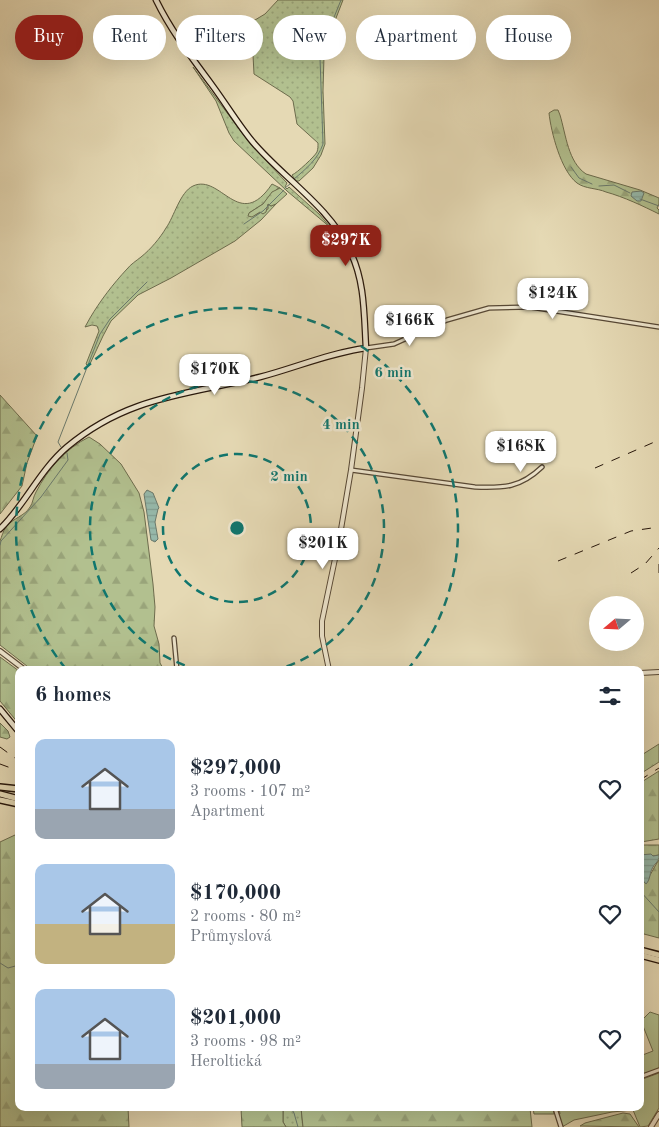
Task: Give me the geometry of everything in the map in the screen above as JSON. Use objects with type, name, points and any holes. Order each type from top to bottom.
[{"type":"highway","points":[[0,787],[15,789]]},
{"type":"highway","points":[[0,794],[15,798]]},
{"type":"highway","points":[[0,800],[15,803]]},
{"type":"highway","points":[[644,950],[659,953]]},
{"type":"highway","points":[[644,957],[659,960]]},
{"type":"main road","points":[[0,529],[13,516],[42,474],[64,450],[96,425],[137,405],[261,376],[315,360],[366,348],[362,287],[356,266],[346,243],[336,227],[252,141],[177,36],[156,0]]},
{"type":"main road","points":[[0,709],[15,727]]},
{"type":"street","points":[[328,666],[322,636],[322,621],[351,470],[366,348],[394,344],[447,320],[489,308],[530,307],[659,326]]},
{"type":"street","points":[[351,470],[476,487],[505,488],[522,483],[542,467]]},
{"type":"street","points":[[174,638],[177,666]]},
{"type":"street","points":[[0,651],[20,666]]},
{"type":"street","points":[[644,673],[659,672]]},
{"type":"street","points":[[644,1076],[659,1070]]},
{"type":"street","points":[[556,1111],[561,1127]]},
{"type":"street","points":[[651,1127],[659,1114]]},
{"type":"green space","points":[[278,0],[343,0],[337,15],[273,15],[273,60],[324,60],[325,144],[313,168],[299,181],[296,181],[292,175],[316,154],[318,143],[297,124],[293,101],[290,97],[254,74],[253,60],[263,60],[263,15]]},
{"type":"green space","points":[[193,67],[251,145],[287,183],[285,187],[287,189],[289,187],[319,214],[331,228],[287,191],[234,141],[216,101]]},
{"type":"green space","points":[[558,110],[568,148],[580,169],[586,174],[640,190],[659,198],[657,208],[659,214],[620,196],[577,183],[566,170],[558,151],[549,113]]},
{"type":"green space","points":[[203,184],[213,187],[240,203],[250,203],[260,198],[272,184],[280,188],[263,204],[249,213],[255,215],[268,209],[268,204],[271,206],[276,204],[261,220],[235,241],[138,295],[111,321],[89,366],[86,364],[99,331],[97,326],[85,327],[90,318],[102,299],[122,275],[158,239],[188,189]]},
{"type":"green space","points":[[280,188],[287,194],[276,204],[271,206],[268,204],[266,212],[263,214],[260,212],[252,217],[248,216],[249,213],[263,204],[272,192]]},
{"type":"green space","points":[[555,288],[574,289],[575,295],[565,303],[553,302],[552,292]]},
{"type":"green space","points":[[0,395],[37,436],[27,463],[22,486],[0,514]]},
{"type":"green space","points":[[89,437],[100,444],[121,464],[139,493],[144,512],[153,584],[154,626],[159,644],[162,666],[27,666],[0,645],[0,541],[3,532],[9,524],[28,510],[41,484],[58,460]]},
{"type":"green space","points":[[0,657],[15,668],[15,719],[0,701]]},
{"type":"green space","points":[[0,723],[8,731],[10,737],[7,739],[0,737]]},
{"type":"green space","points":[[659,744],[659,762],[644,771],[644,753]]},
{"type":"green space","points":[[659,771],[659,839],[644,842],[644,780]]},
{"type":"green space","points":[[15,835],[15,1111],[128,1111],[129,1127],[0,1127],[0,842]]},
{"type":"green space","points":[[644,845],[659,845],[659,855],[644,855]]},
{"type":"green space","points":[[659,860],[659,938],[644,934],[644,883]]},
{"type":"green space","points":[[650,1012],[659,1015],[659,1069],[644,1075],[644,1054],[653,1051],[644,1028],[644,1018]]},
{"type":"green space","points":[[659,1073],[659,1108],[648,1126],[640,1127],[633,1111],[644,1111],[644,1079]]},
{"type":"green space","points":[[241,1111],[283,1111],[283,1122],[286,1127],[242,1127]]},
{"type":"green space","points":[[283,1111],[301,1111],[303,1127],[286,1127],[283,1122]]},
{"type":"green space","points":[[301,1111],[530,1111],[532,1127],[303,1127]]},
{"type":"green space","points":[[534,1111],[554,1111],[554,1114],[534,1114]]},
{"type":"green space","points":[[560,1111],[622,1111],[574,1120],[562,1127],[557,1114],[560,1114]]},
{"type":"green space","points":[[623,1113],[630,1114],[639,1127],[580,1126],[585,1123]]},
{"type":"shaded area","points":[[641,191],[644,193],[641,201],[637,201],[631,196],[632,192]]},
{"type":"shaded area","points":[[147,490],[153,493],[159,508],[155,522],[158,539],[155,542],[151,540],[144,494]]},
{"type":"shaded area","points":[[644,855],[659,855],[658,861],[652,869],[646,884],[644,882]]},
{"type":"waterway","points":[[294,179],[315,159],[323,144],[320,58],[322,47],[341,0]]},
{"type":"waterway","points":[[571,167],[579,178],[592,184]]},
{"type":"waterway","points":[[285,188],[290,184]]},
{"type":"waterway","points":[[599,186],[614,185],[630,193]]},
{"type":"waterway","points":[[244,224],[263,211],[284,190]]},
{"type":"waterway","points":[[640,199],[659,206]]},
{"type":"waterway","points":[[61,447],[58,442],[100,334],[110,319],[147,282]]},
{"type":"waterway","points":[[0,545],[1,541],[41,497],[68,460],[67,453]]},
{"type":"waterway","points":[[644,895],[659,912]]},
{"type":"waterway","points":[[0,963],[8,968],[15,966]]},
{"type":"waterway","points":[[293,1111],[298,1127]]},
{"type":"railway","points":[[595,468],[659,440]]},
{"type":"railway","points":[[558,561],[631,531],[659,527]]},
{"type":"railway","points":[[631,573],[645,564],[659,548]]},
{"type":"railway","points":[[659,564],[659,576]]},
{"type":"railway","points":[[0,747],[15,758]]},
{"type":"railway","points":[[0,764],[15,770]]},
{"type":"railway","points":[[644,777],[659,768]]}]
